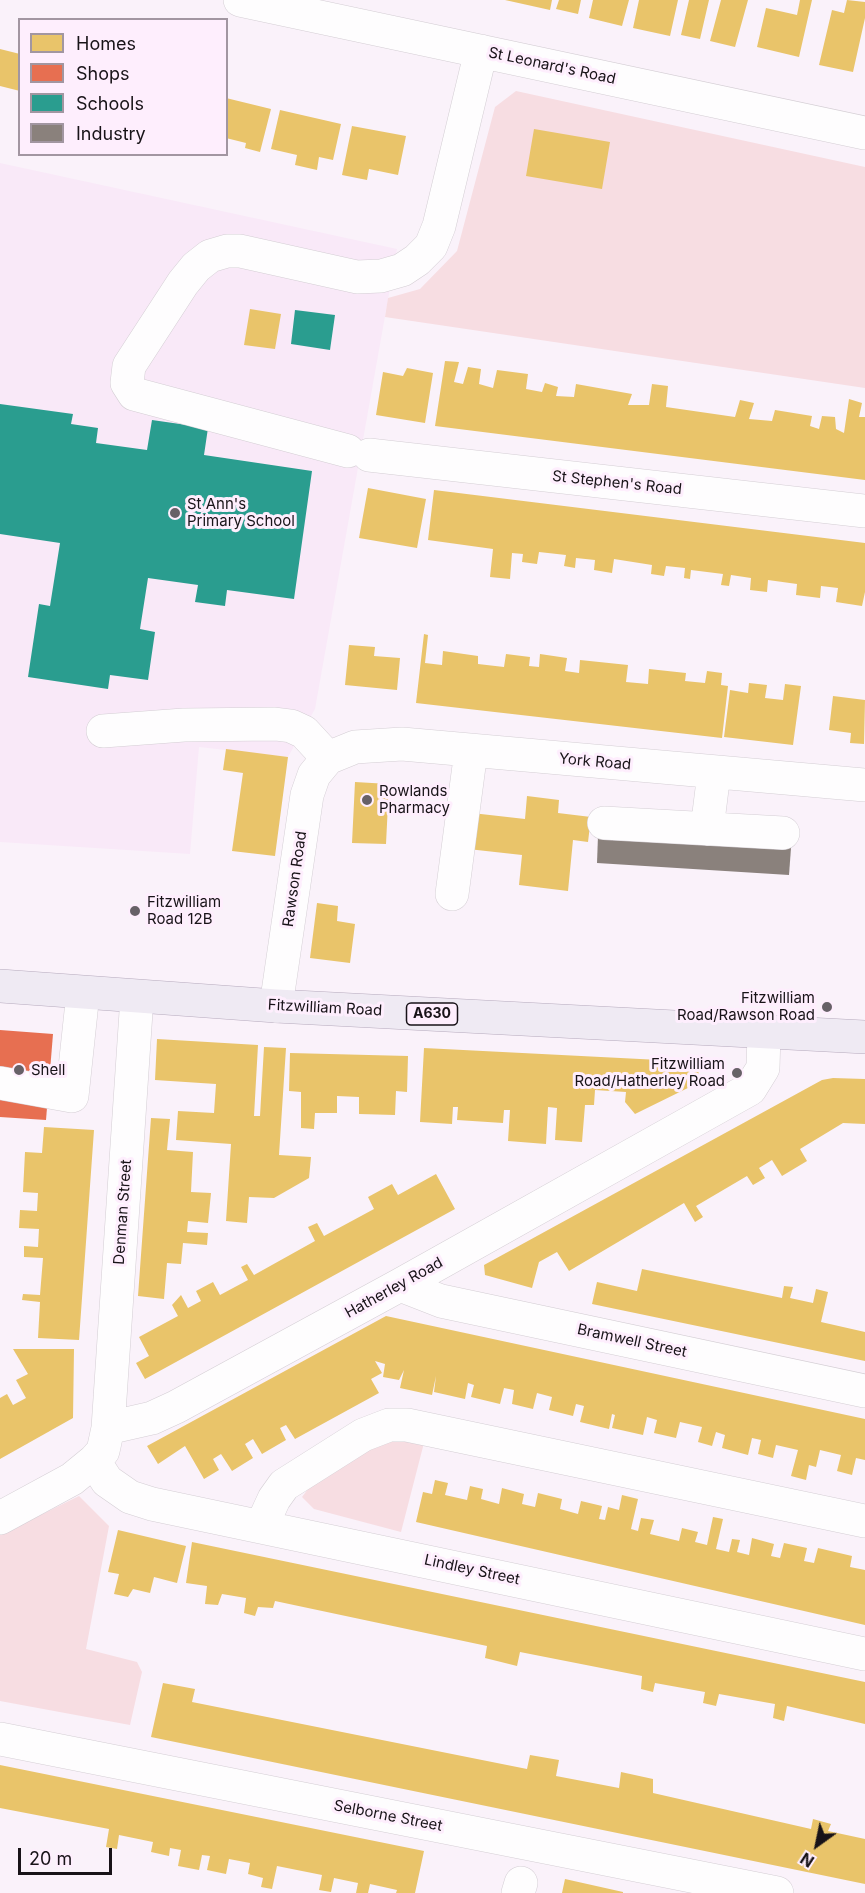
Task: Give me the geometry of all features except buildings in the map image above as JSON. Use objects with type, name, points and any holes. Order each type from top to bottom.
[{"type":"main road","name":"Fitzwilliam Road","points":[[0,987],[276,1006],[865,1037]]},
{"type":"street","name":"St Leonard's Road","points":[[240,0],[864,128]]},
{"type":"street","name":"St Stephen's Road","points":[[481,51],[439,226],[431,246],[417,260],[402,270],[381,276],[357,277],[240,251],[226,251],[210,256],[196,267],[183,284],[129,366],[127,383],[134,394],[359,453],[865,511]]},
{"type":"street","points":[[103,731],[183,725],[275,724],[291,726],[303,732],[328,758]]},
{"type":"street","name":"York Road","points":[[328,758],[355,747],[402,744],[865,785]]},
{"type":"street","points":[[452,894],[471,751]]},
{"type":"street","name":"Rawson Road","points":[[276,1006],[307,795],[314,775],[328,758]]},
{"type":"street","points":[[707,829],[714,772]]},
{"type":"street","points":[[604,823],[783,833]]},
{"type":"street","points":[[0,1083],[72,1096],[83,993]]},
{"type":"street","name":"Denman Street","points":[[108,1428],[137,996]]},
{"type":"street","name":"Hatherley Road","points":[[108,1428],[152,1418],[176,1407],[400,1285],[750,1089],[763,1068],[764,1033]]},
{"type":"street","name":"Bramwell Street","points":[[400,1285],[418,1294],[441,1301],[865,1391]]},
{"type":"street","points":[[262,1525],[274,1499],[284,1485],[363,1435],[389,1425],[407,1425],[865,1521]]},
{"type":"street","points":[[0,1518],[72,1479],[94,1461],[103,1450],[108,1428]]},
{"type":"street","name":"Lindley Street","points":[[94,1461],[106,1481],[129,1497],[865,1654]]},
{"type":"street","name":"Selborne Street","points":[[0,1739],[777,1893]]},
{"type":"shaded area","points":[[516,91],[865,167],[865,388],[385,317],[388,298],[420,289],[457,251],[495,107]]},
{"type":"shaded area","name":"St Ann's Primary School","points":[[0,163],[397,249],[315,709],[288,757],[199,747],[190,854],[0,842]]},
{"type":"shaded area","points":[[397,1433],[425,1439],[401,1532],[314,1509],[302,1497],[311,1485]]},
{"type":"shaded area","points":[[79,1496],[109,1526],[86,1649],[137,1662],[142,1672],[130,1725],[0,1701],[0,1535]]},
{"type":"place","name":"St Ann's Primary School","points":[[175,513]]},
{"type":"place","name":"Rowlands Pharmacy","points":[[367,800]]},
{"type":"place","name":"Fitzwilliam Road 12B","points":[[135,911]]},
{"type":"place","name":"Fitzwilliam Road/Rawson Road","points":[[827,1007]]},
{"type":"place","name":"Shell","points":[[19,1070]]},
{"type":"place","name":"Fitzwilliam Road/Hatherley Road","points":[[737,1073]]}]
